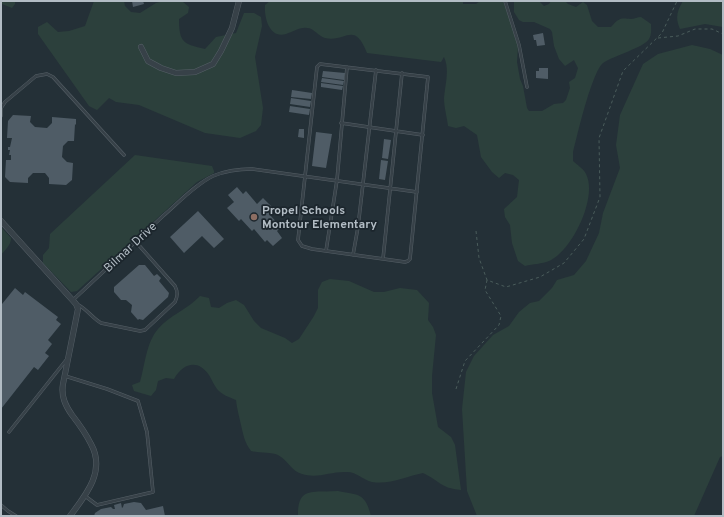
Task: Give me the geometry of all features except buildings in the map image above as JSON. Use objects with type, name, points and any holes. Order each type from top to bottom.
[{"type":"street","points":[[141,47],[148,61],[161,68],[176,73],[195,72],[213,64],[232,28],[239,1]]},
{"type":"street","points":[[1,221],[75,302],[78,309],[62,390],[64,402],[91,444],[96,463],[93,482],[85,496],[70,516]]},
{"type":"lane","points":[[504,1],[519,45],[527,87]]},
{"type":"lane","points":[[320,64],[376,70],[428,77],[410,259],[405,262],[326,251],[302,246],[298,240],[317,67],[320,64]]},
{"type":"lane","points":[[326,251],[337,180],[347,67]]},
{"type":"lane","points":[[353,255],[358,227],[376,70]]},
{"type":"lane","points":[[383,259],[402,73]]},
{"type":"lane","points":[[1,116],[2,108],[5,102],[36,76],[47,74],[53,77],[124,155]]},
{"type":"lane","points":[[341,123],[423,135]]},
{"type":"lane","name":"Bilmar Drive","points":[[75,302],[136,242],[202,183],[213,176],[226,172],[247,169],[288,173],[417,192]]},
{"type":"lane","points":[[75,302],[95,320],[101,323],[140,331],[145,330],[175,302],[178,291],[175,286],[136,242]]},
{"type":"lane","points":[[9,432],[68,357]]},
{"type":"lane","points":[[65,376],[107,389],[138,401],[147,432],[153,492],[97,505],[85,496]]},
{"type":"lane","points":[[1,505],[16,516]]},
{"type":"path","points":[[487,280],[506,287],[540,277],[564,263],[584,239],[600,197],[599,138],[623,71],[662,32],[677,1]]},
{"type":"path","points":[[657,38],[678,36],[695,29],[712,30],[723,34]]},
{"type":"path","points":[[456,389],[465,361],[499,325],[501,316],[485,290],[487,280],[478,258],[476,231]]},
{"type":"green space","points":[[1,1],[15,1],[15,4],[12,8],[2,4]]},
{"type":"green space","points":[[94,1],[124,1],[125,6],[131,12],[140,13],[156,3],[163,1],[183,2],[189,7],[188,13],[179,19],[181,37],[187,43],[205,49],[216,37],[236,33],[244,13],[254,13],[261,17],[262,26],[255,57],[263,108],[261,125],[256,131],[240,138],[205,133],[139,105],[116,102],[109,98],[97,110],[89,106],[38,34],[38,27],[47,22],[58,32],[69,31],[85,26]]},
{"type":"green space","points":[[270,1],[463,1],[463,4],[476,4],[480,1],[502,1],[504,3],[518,46],[517,62],[527,108],[529,111],[542,111],[554,104],[563,103],[566,100],[570,88],[569,82],[575,78],[578,68],[574,60],[565,66],[559,59],[550,29],[534,22],[523,22],[519,20],[514,12],[514,1],[539,1],[544,6],[549,4],[551,1],[565,1],[576,7],[583,2],[587,5],[592,21],[598,27],[611,27],[620,19],[641,17],[651,24],[651,35],[646,42],[603,63],[594,78],[585,105],[573,153],[573,161],[586,174],[589,184],[589,196],[581,222],[566,246],[558,255],[546,262],[525,266],[518,261],[512,243],[510,225],[505,217],[504,209],[517,197],[519,180],[513,175],[505,173],[499,178],[492,172],[481,157],[477,135],[464,126],[456,128],[448,126],[444,101],[447,67],[444,57],[441,62],[367,53],[358,37],[354,35],[332,39],[325,38],[309,28],[301,28],[280,35],[275,33],[269,26],[265,15],[265,5]]},
{"type":"green space","points":[[683,1],[723,1],[723,27],[705,24],[680,29],[677,15]]},
{"type":"green space","points":[[692,45],[710,49],[723,55],[723,456],[720,457],[694,516],[477,516],[467,491],[462,409],[466,372],[474,356],[493,335],[509,326],[519,312],[530,303],[539,301],[552,288],[557,280],[574,275],[586,261],[599,233],[603,213],[620,168],[616,145],[620,115],[643,64],[658,54]]},
{"type":"green space","points":[[135,155],[212,166],[214,173],[197,182],[77,291],[71,292],[43,263],[43,255],[49,248],[50,234]]},
{"type":"green space","points":[[1,227],[11,238],[11,241],[1,255]]},
{"type":"green space","points":[[330,279],[349,281],[374,292],[384,292],[400,288],[417,290],[429,303],[428,320],[436,335],[432,393],[438,427],[451,437],[455,445],[461,490],[444,486],[423,473],[379,483],[369,481],[351,472],[314,476],[302,474],[298,473],[278,455],[251,451],[244,436],[236,400],[219,391],[205,370],[195,365],[186,366],[174,379],[166,378],[158,381],[156,390],[151,396],[134,391],[132,385],[140,382],[148,347],[158,329],[200,296],[209,298],[211,307],[219,308],[236,300],[244,305],[254,321],[261,328],[285,338],[292,343],[299,339],[318,308],[318,290],[322,282]]},
{"type":"green space","points":[[338,491],[360,496],[369,508],[371,516],[298,516],[298,506],[304,495],[315,492]]},
{"type":"place","name":"Propel Schools Montour Elementary","points":[[254,217]]}]
